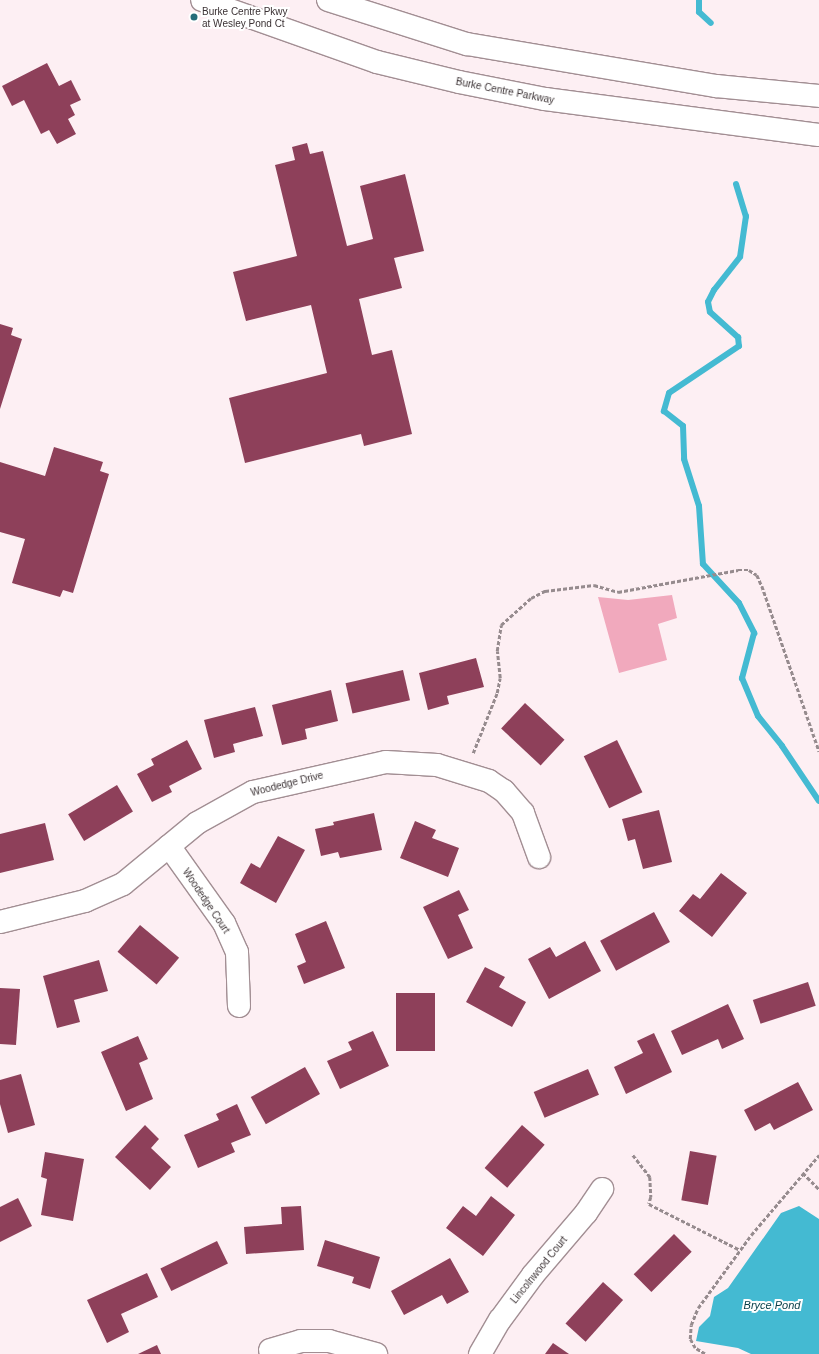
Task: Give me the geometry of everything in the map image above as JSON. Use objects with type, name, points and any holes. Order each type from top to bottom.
[{"type":"main road","name":"Burke Centre Parkway","points":[[202,0],[377,62],[459,82],[545,99],[819,135]]},
{"type":"main road","points":[[328,0],[467,44],[716,86],[819,96]]},
{"type":"main road","name":"Woodedge Drive","points":[[0,922],[85,902],[123,884],[196,823],[254,792],[350,769],[405,762],[437,765],[466,772],[489,781],[504,791],[523,813],[539,857]]},
{"type":"main road","name":"Woodedge Court","points":[[169,846],[224,923],[237,952],[239,1006]]},
{"type":"main road","name":"Lincolnwood Court","points":[[480,1354],[500,1320],[533,1275],[586,1213],[602,1189]]},
{"type":"main road","points":[[270,1350],[301,1341],[329,1341],[376,1354]]},
{"type":"path","points":[[470,759],[497,693],[500,678],[497,651],[501,625],[531,598],[545,591],[594,585],[618,592],[699,579],[726,572],[749,570],[757,575],[819,751]]},
{"type":"path","points":[[634,1155],[650,1177],[651,1197],[649,1204],[740,1250]]},
{"type":"path","points":[[706,1354],[695,1348],[690,1339],[692,1325],[698,1308],[740,1250],[819,1155]]},
{"type":"path","points":[[803,1173],[819,1189]]},
{"type":"shaded area","points":[[672,595],[677,618],[658,624],[667,660],[619,673],[598,597],[628,600]]},
{"type":"water","name":"Bryce Pond","points":[[799,1206],[819,1219],[819,1354],[751,1354],[738,1348],[696,1341],[699,1327],[710,1316],[714,1297],[728,1288],[781,1213]]},
{"type":"building","points":[[47,63],[59,86],[71,80],[81,100],[70,105],[75,115],[68,119],[76,134],[57,144],[49,130],[41,134],[24,100],[12,106],[2,86]]},
{"type":"building","points":[[307,143],[310,154],[323,151],[347,246],[373,239],[360,186],[405,174],[424,251],[394,258],[402,288],[359,299],[372,355],[392,350],[412,434],[364,446],[361,434],[245,463],[229,398],[327,373],[311,305],[246,321],[233,272],[297,256],[275,165],[295,160],[292,147]]},
{"type":"building","points":[[0,324],[13,328],[11,335],[22,339],[0,409]]},
{"type":"building","points":[[54,447],[103,462],[100,471],[109,474],[73,593],[63,590],[60,597],[12,583],[25,539],[0,532],[0,462],[45,476]]},
{"type":"building","points":[[476,658],[484,687],[447,696],[449,704],[428,710],[419,673]]},
{"type":"building","points":[[403,670],[410,700],[352,713],[346,683]]},
{"type":"building","points":[[331,690],[338,721],[305,729],[307,739],[282,745],[272,705]]},
{"type":"building","points":[[525,703],[564,740],[541,765],[501,729]]},
{"type":"building","points":[[255,707],[263,736],[233,744],[235,752],[214,758],[204,720]]},
{"type":"building","points":[[187,740],[202,769],[169,786],[172,792],[152,802],[137,774],[154,765],[151,759]]},
{"type":"building","points":[[617,740],[642,792],[609,808],[584,756]]},
{"type":"building","points":[[117,785],[133,812],[84,841],[68,814]]},
{"type":"building","points":[[659,810],[672,862],[643,869],[635,839],[628,841],[622,819]]},
{"type":"building","points":[[374,813],[382,850],[340,858],[338,852],[321,856],[315,829],[334,825],[333,822]]},
{"type":"building","points":[[415,821],[436,830],[432,838],[459,848],[448,877],[400,858]]},
{"type":"building","points":[[45,823],[54,860],[0,873],[0,834]]},
{"type":"building","points":[[278,836],[305,850],[276,903],[240,883],[251,863],[260,868]]},
{"type":"building","points":[[721,873],[747,893],[712,937],[679,911],[693,894],[700,899]]},
{"type":"building","points":[[459,890],[469,910],[458,915],[473,948],[448,959],[423,907]]},
{"type":"building","points":[[654,912],[670,942],[616,971],[600,941]]},
{"type":"building","points":[[326,921],[345,968],[304,984],[297,966],[306,962],[295,934]]},
{"type":"building","points":[[140,925],[179,958],[157,985],[118,952]]},
{"type":"building","points":[[585,941],[601,971],[549,999],[528,959],[550,947],[556,957]]},
{"type":"building","points":[[99,960],[108,991],[74,1000],[80,1022],[57,1028],[43,976]]},
{"type":"building","points":[[485,967],[505,977],[499,987],[526,1002],[512,1027],[466,1002]]},
{"type":"building","points":[[808,982],[816,1006],[761,1024],[753,1000]]},
{"type":"building","points":[[0,988],[20,989],[16,1045],[0,1044]]},
{"type":"building","points":[[396,993],[435,993],[435,1051],[396,1051]]},
{"type":"building","points":[[728,1004],[744,1039],[722,1049],[718,1039],[682,1055],[671,1031]]},
{"type":"building","points":[[373,1031],[389,1066],[340,1089],[327,1061],[352,1050],[348,1042]]},
{"type":"building","points":[[654,1033],[672,1072],[626,1094],[614,1067],[643,1053],[637,1041]]},
{"type":"building","points":[[138,1036],[148,1059],[139,1063],[153,1099],[126,1111],[101,1052]]},
{"type":"building","points":[[305,1067],[320,1094],[266,1124],[251,1097]]},
{"type":"building","points":[[588,1069],[599,1095],[545,1118],[534,1092]]},
{"type":"building","points":[[21,1074],[35,1125],[8,1133],[0,1104],[0,1080]]},
{"type":"building","points":[[798,1082],[813,1110],[774,1130],[770,1123],[755,1131],[744,1110]]},
{"type":"building","points":[[237,1104],[251,1135],[231,1143],[235,1152],[198,1168],[184,1135],[219,1120],[216,1114]]},
{"type":"building","points":[[145,1125],[159,1139],[151,1148],[171,1167],[150,1190],[115,1157]]},
{"type":"building","points":[[522,1125],[545,1145],[507,1188],[485,1168]]},
{"type":"building","points":[[690,1151],[717,1156],[708,1205],[681,1200]]},
{"type":"building","points":[[45,1152],[84,1159],[73,1221],[41,1215],[47,1179],[41,1177]]},
{"type":"building","points":[[491,1196],[515,1215],[483,1256],[446,1228],[463,1206],[476,1216]]},
{"type":"building","points":[[18,1198],[32,1226],[0,1242],[0,1207]]},
{"type":"building","points":[[301,1206],[304,1250],[246,1254],[244,1227],[282,1224],[281,1207]]},
{"type":"building","points":[[674,1234],[692,1252],[651,1292],[634,1274]]},
{"type":"building","points":[[325,1240],[380,1257],[370,1289],[352,1283],[354,1277],[317,1266]]},
{"type":"building","points":[[217,1241],[228,1263],[171,1291],[160,1269]]},
{"type":"building","points":[[450,1258],[469,1292],[447,1304],[442,1295],[404,1315],[391,1291]]},
{"type":"building","points":[[147,1273],[158,1297],[121,1314],[129,1332],[107,1343],[87,1300]]},
{"type":"building","points":[[603,1282],[623,1300],[586,1342],[566,1324]]},
{"type":"building","points":[[553,1343],[569,1354],[545,1354]]},
{"type":"building","points":[[157,1345],[161,1354],[138,1354]]},
{"type":"waterway","points":[[699,0],[699,12],[711,23]]},
{"type":"waterway","points":[[736,184],[746,216],[740,257],[714,290],[708,302],[710,312],[738,337],[739,346],[669,393],[664,411],[683,426],[684,459],[699,506],[703,564],[739,603],[754,633],[742,678],[758,716],[782,746],[819,801]]},
{"type":"place","name":"Burke Centre Pkwy at Wesley Pond Ct","points":[[194,17]]}]
